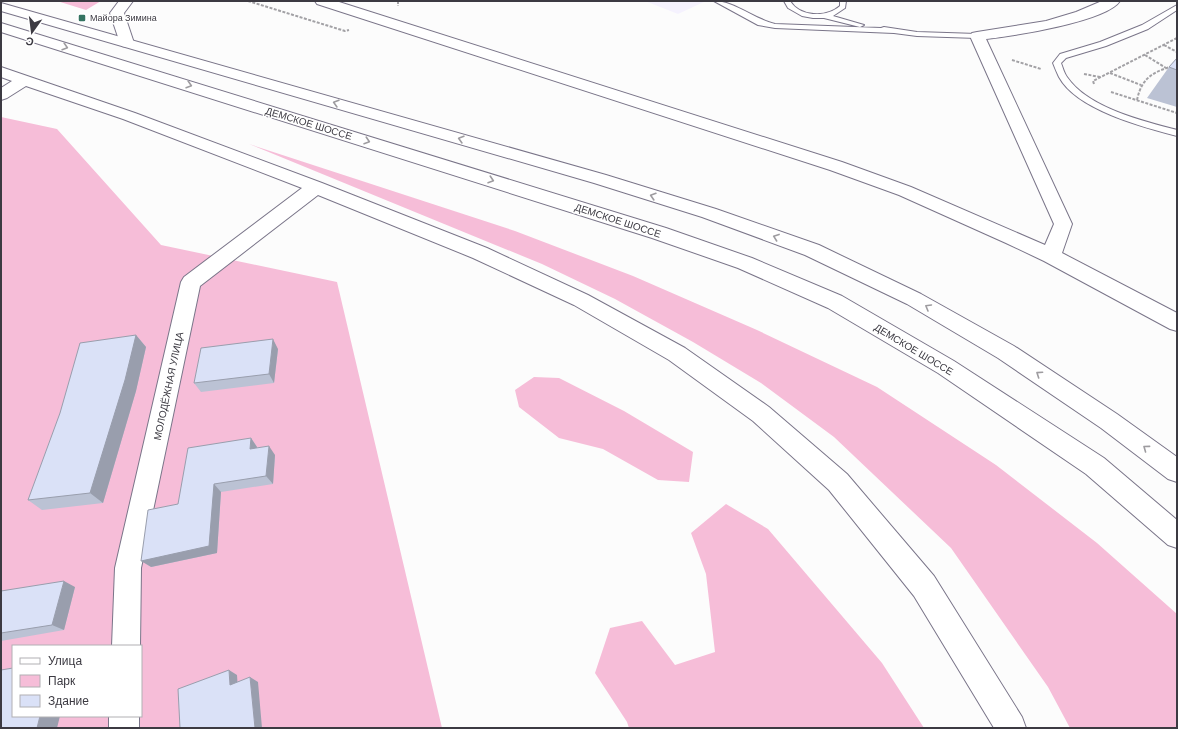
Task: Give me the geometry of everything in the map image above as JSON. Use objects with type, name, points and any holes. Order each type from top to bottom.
[{"type":"street","points":[[126,1],[117,13],[127,43]]},
{"type":"street","points":[[322,1],[836,166],[952,211],[1051,256],[1177,323]]},
{"type":"street","points":[[340,7],[360,1]]},
{"type":"street","points":[[1051,256],[1063,224],[977,36],[1022,30],[1058,22],[1079,16],[1113,1]]},
{"type":"street","points":[[1,7],[607,182],[709,213],[812,250],[914,299],[1006,352],[1109,421],[1177,471]]},
{"type":"street","name":"ДЕМСКОЕ ШОССЕ","points":[[1,27],[652,231],[759,269],[835,302],[946,367],[1095,466],[1177,536]]},
{"type":"street","points":[[1,72],[129,116],[316,187],[480,253],[582,300],[677,354],[761,414],[838,482],[924,586],[1011,728]]},
{"type":"street","points":[[1,95],[24,80]]},
{"type":"street","name":"МОЛОДЁЖНАЯ УЛИЦА","points":[[126,645],[128,568],[191,282],[316,187]]},
{"type":"street","points":[[124,717],[124,728]]},
{"type":"lane","points":[[717,1],[761,23],[775,26],[892,31],[944,36],[977,36]]},
{"type":"lane","points":[[787,1],[791,8],[811,16],[826,16],[892,31]]},
{"type":"lane","points":[[826,16],[840,11],[843,7],[843,1]]},
{"type":"lane","points":[[1177,7],[1164,17],[1140,29],[1103,44],[1063,56],[1057,63],[1060,72],[1067,83],[1088,100],[1125,118],[1177,132]]},
{"type":"path","points":[[1096,86],[1093,81],[1177,38]]},
{"type":"path","points":[[1164,45],[1177,52]]},
{"type":"path","points":[[1145,55],[1167,68]]},
{"type":"path","points":[[1137,100],[1141,85],[1150,77],[1167,68],[1177,65]]},
{"type":"path","points":[[1110,73],[1141,85]]},
{"type":"path","points":[[1109,91],[1177,113]]},
{"type":"shaded area","points":[[645,1],[706,1],[678,14]]},
{"type":"green space","points":[[57,1],[101,1],[86,10]]},
{"type":"green space","points":[[1,117],[57,129],[161,245],[337,282],[442,728],[1,728]]},
{"type":"green space","points":[[249,144],[515,231],[633,276],[757,330],[877,387],[996,465],[1097,543],[1177,614],[1177,728],[1070,728],[1048,687],[951,548],[834,437],[761,383],[693,342],[615,299],[542,264]]},
{"type":"green space","points":[[534,377],[559,378],[624,411],[693,452],[689,482],[658,480],[603,449],[559,438],[519,407],[515,390]]},
{"type":"green space","points":[[726,504],[768,529],[882,663],[924,728],[629,728],[627,722],[595,673],[610,628],[642,621],[675,665],[715,652],[706,574],[691,533]]},
{"type":"building","points":[[1177,58],[1177,70],[1169,67]]},
{"type":"building","points":[[136,335],[125,380],[90,493],[28,500],[60,413],[80,343]]},
{"type":"building","points":[[273,339],[269,374],[194,383],[201,348]]},
{"type":"building","points":[[251,438],[250,449],[269,446],[266,476],[214,484],[209,546],[141,561],[148,510],[178,504],[188,448]]},
{"type":"building","points":[[64,581],[52,625],[1,633],[1,591]]},
{"type":"building","points":[[12,668],[12,717],[40,717],[37,728],[1,728],[1,670]]},
{"type":"building","points":[[229,670],[230,685],[250,677],[255,728],[180,728],[178,689]]},
{"type":"place","name":"Майора Зимина","points":[[82,18]]}]
